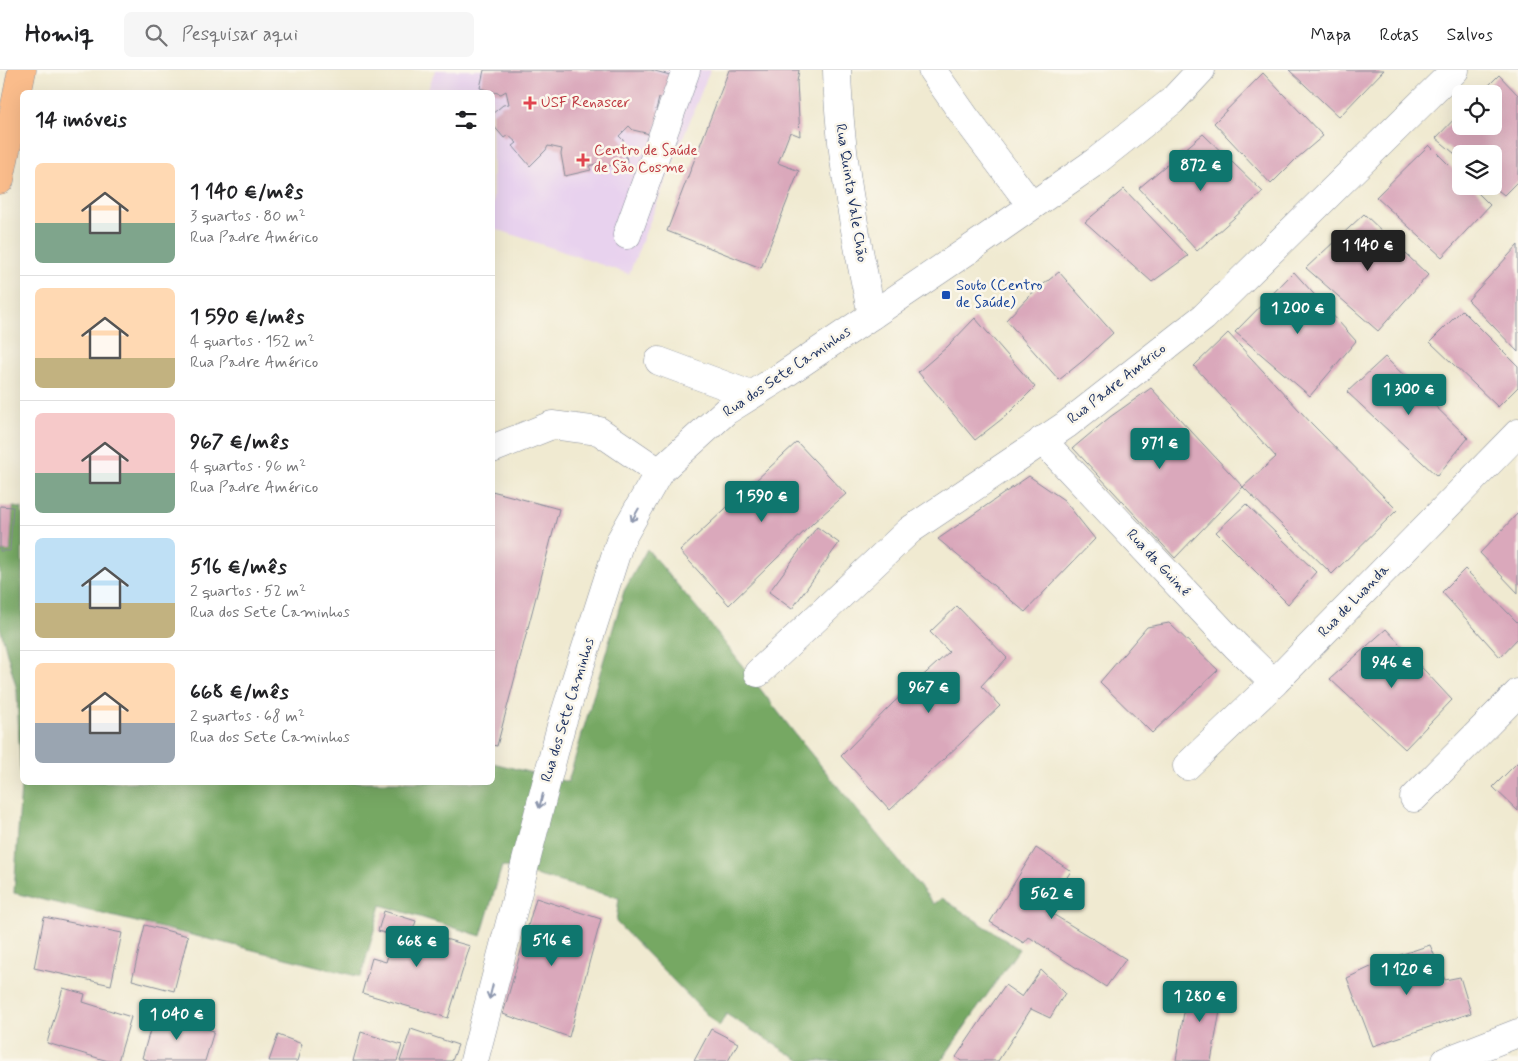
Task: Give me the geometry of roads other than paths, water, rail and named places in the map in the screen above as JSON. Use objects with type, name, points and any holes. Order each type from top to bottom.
[{"type":"main road","points":[[20,90],[22,70]]},
{"type":"main road","points":[[0,180],[17,124],[20,92]]},
{"type":"street","points":[[627,235],[686,70]]},
{"type":"street","name":"Rua Quinta Vale Chão","points":[[837,70],[838,111],[858,247],[872,315]]},
{"type":"street","points":[[932,70],[1031,206]]},
{"type":"street","name":"Rua dos Sete Caminhos","points":[[474,1061],[561,726],[620,541],[659,472],[726,411],[976,245],[1095,162],[1164,107],[1201,70]]},
{"type":"street","name":"Rua Padre Américo","points":[[758,673],[910,530],[1066,425],[1204,317],[1455,70]]},
{"type":"street","points":[[659,361],[751,396]]},
{"type":"street","points":[[495,448],[552,425],[599,431],[659,472]]},
{"type":"street","name":"Rua de Luanda","points":[[1187,766],[1274,683],[1518,433]]},
{"type":"street","name":"Rua da Guiné","points":[[1042,440],[1236,646],[1274,683]]},
{"type":"street","points":[[1414,798],[1518,693]]},
{"type":"street","points":[[1446,1061],[1518,1033]]},
{"type":"place","name":"USF Renascer","points":[[530,103]]},
{"type":"place","name":"Centro de Saúde de São Cosme","points":[[583,160]]},
{"type":"place","name":"Souto (Centro de Saúde)","points":[[946,295]]}]
